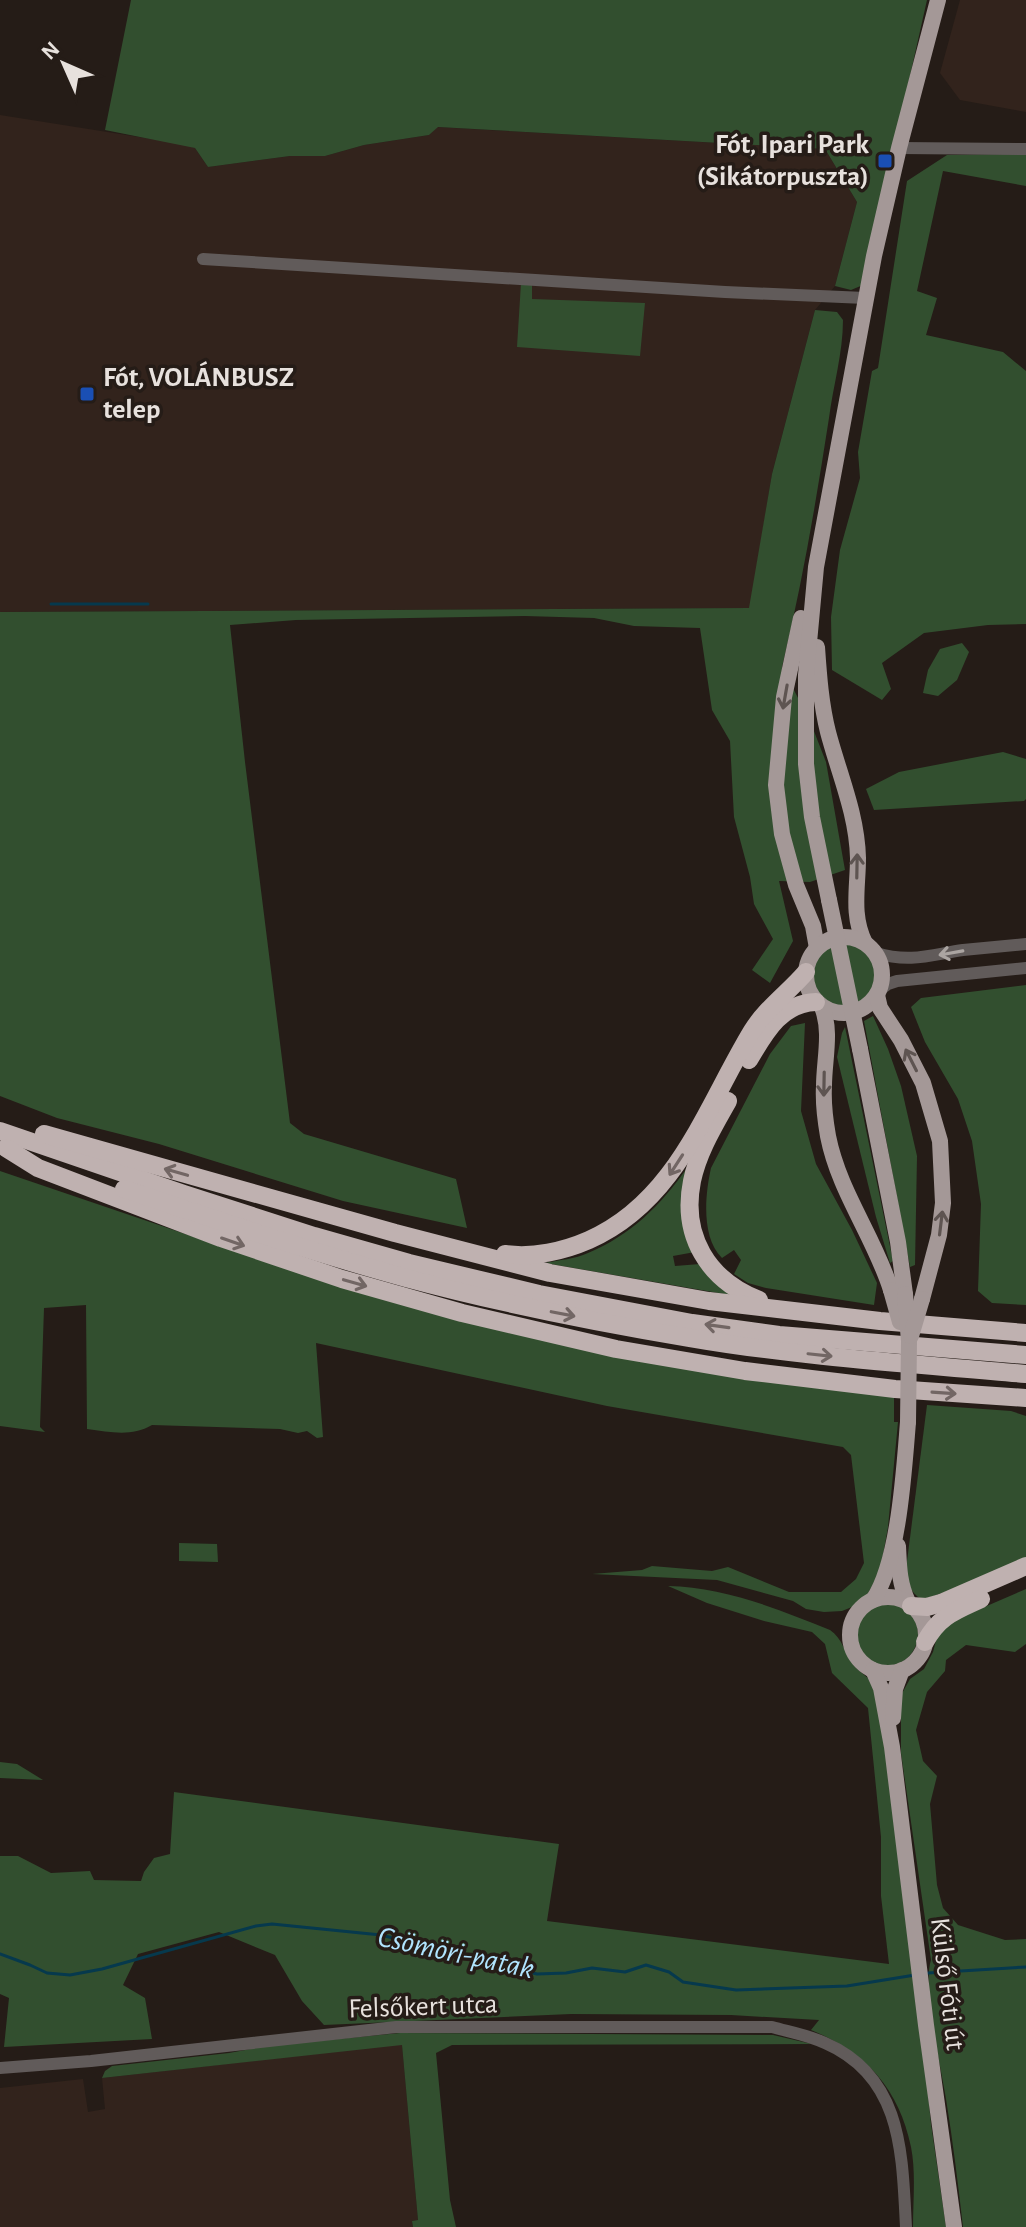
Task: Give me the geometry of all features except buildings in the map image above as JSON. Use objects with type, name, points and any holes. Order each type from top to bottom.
[{"type":"highway","points":[[464,1251],[511,1255],[560,1250],[605,1233],[638,1210],[671,1174],[754,1028],[806,972]]},
{"type":"highway","points":[[788,1310],[739,1292],[715,1273],[699,1249],[691,1218],[692,1180],[703,1149],[763,1037],[775,1021],[793,1007],[803,1002],[819,1004]]},
{"type":"highway","points":[[0,1123],[550,1273],[645,1291],[788,1310],[1026,1333]]},
{"type":"highway","points":[[2,1142],[184,1194],[314,1236],[526,1292],[647,1315],[779,1335],[1026,1355]]},
{"type":"highway","points":[[2,1142],[313,1251],[533,1308],[693,1339],[819,1355],[1026,1374]]},
{"type":"highway","points":[[2,1142],[38,1168],[221,1238],[342,1279],[462,1313],[616,1349],[745,1371],[881,1388],[1026,1398]]},
{"type":"highway","points":[[983,1396],[1026,1406]]},
{"type":"highway","points":[[910,1604],[927,1607],[941,1603],[1026,1566]]},
{"type":"highway","points":[[925,1642],[932,1629],[947,1615],[1026,1579]]},
{"type":"main road","points":[[897,1527],[880,1589],[873,1600],[858,1612],[850,1633],[851,1644],[863,1664],[888,1673],[902,1670],[912,1663],[925,1642],[922,1620],[902,1590],[899,1575],[897,1527],[908,1422],[909,1341],[898,1292],[895,1227],[812,817],[806,764],[806,685],[816,567],[865,298],[899,148],[938,0]]},
{"type":"main road","points":[[816,567],[819,684],[856,837],[856,920],[883,971],[878,993],[880,1008],[923,1083],[940,1141],[943,1203],[939,1235],[909,1341]]},
{"type":"main road","points":[[816,567],[805,593],[784,697],[776,785],[782,834],[796,885],[813,926],[817,948]]},
{"type":"main road","points":[[871,948],[851,937],[836,937],[817,948],[809,959],[806,972],[808,988],[826,1017],[828,1029],[823,1089],[828,1136],[845,1191],[898,1292]]},
{"type":"main road","points":[[819,1004],[832,1012],[852,1013],[862,1009],[878,993]]},
{"type":"main road","points":[[873,1600],[897,1598],[910,1604]]},
{"type":"main road","name":"Külső Fóti út","points":[[873,1670],[881,1688],[892,1747],[954,2227]]},
{"type":"main road","name":"Külső Fóti út","points":[[892,1747],[895,1689],[902,1670]]},
{"type":"street","points":[[899,148],[1026,149]]},
{"type":"street","points":[[203,259],[710,292],[865,298]]},
{"type":"street","points":[[871,948],[895,959],[1026,944]]},
{"type":"street","points":[[878,993],[897,981],[1026,968]]},
{"type":"street","name":"Felsőkert utca","points":[[0,2068],[91,2061],[396,2027],[772,2027],[829,2045],[865,2071],[879,2088],[898,2133],[906,2227]]},
{"type":"shaded area","points":[[960,0],[1026,0],[1026,112],[960,100],[940,73]]},
{"type":"shaded area","points":[[0,115],[183,144],[195,148],[208,167],[290,156],[325,156],[364,145],[429,135],[437,127],[825,149],[857,202],[835,286],[815,310],[772,474],[750,608],[0,612]]},
{"type":"shaded area","points":[[402,2044],[418,2220],[412,2221],[413,2227],[0,2227],[0,2088],[83,2079],[88,2112],[105,2109],[102,2078]]},
{"type":"green space","points":[[131,0],[927,0],[863,285],[851,290],[835,286],[857,202],[825,149],[438,127],[429,135],[364,145],[325,156],[290,156],[208,167],[195,148],[105,130]]},
{"type":"green space","points":[[1026,154],[1026,186],[943,171],[917,291],[937,298],[926,335],[1003,352],[1026,371],[1026,624],[924,633],[882,663],[891,689],[882,700],[832,670],[831,617],[840,550],[860,478],[858,452],[872,371],[878,368],[907,181],[947,155]]},
{"type":"green space","points":[[521,283],[532,283],[532,299],[645,303],[640,356],[517,347]]},
{"type":"green space","points":[[815,310],[837,312],[843,320],[843,332],[808,543],[782,667],[810,721],[826,762],[845,870],[810,882],[779,881],[793,941],[770,983],[752,970],[773,939],[754,904],[734,817],[730,741],[712,710],[700,628],[634,626],[594,618],[525,616],[296,620],[230,625],[290,1123],[304,1134],[456,1179],[467,1228],[343,1201],[159,1144],[57,1118],[0,1096],[0,612],[749,608],[772,474]]},
{"type":"green space","points":[[962,643],[969,652],[957,680],[938,696],[923,693],[928,670],[940,649]]},
{"type":"green space","points":[[1003,752],[1026,759],[1024,801],[874,810],[866,789],[899,772]]},
{"type":"green space","points":[[844,942],[862,948],[870,956],[876,974],[870,992],[862,1000],[844,1006],[826,1000],[818,992],[812,974],[818,956],[826,948]]},
{"type":"green space","points":[[1026,985],[1026,1305],[992,1303],[978,1291],[981,1204],[972,1141],[958,1099],[925,1042],[911,1007],[921,998]]},
{"type":"green space","points":[[873,1016],[901,1086],[917,1156],[915,1265],[910,1267],[864,1021]]},
{"type":"green space","points":[[805,1023],[801,1111],[816,1164],[877,1283],[874,1305],[748,1283],[734,1274],[741,1260],[734,1250],[722,1258],[715,1249],[708,1227],[706,1203],[711,1168],[770,1054],[791,1026]]},
{"type":"green space","points":[[845,1027],[893,1261],[890,1263],[837,1057]]},
{"type":"green space","points":[[687,1168],[695,1252],[673,1256],[675,1266],[700,1264],[730,1295],[545,1263],[583,1255],[618,1237],[656,1206]]},
{"type":"green space","points":[[0,1171],[338,1286],[894,1395],[894,1422],[898,1422],[888,1527],[880,1572],[867,1595],[852,1607],[824,1612],[717,1580],[592,1574],[642,1570],[652,1566],[712,1571],[728,1567],[789,1592],[841,1592],[856,1579],[864,1563],[851,1455],[843,1447],[607,1406],[316,1343],[323,1437],[317,1438],[307,1431],[298,1433],[280,1429],[152,1425],[121,1433],[87,1429],[86,1305],[44,1308],[40,1427],[45,1432],[0,1426]]},
{"type":"green space","points":[[927,1405],[1011,1411],[1026,1416],[1026,1559],[996,1574],[922,1600],[910,1587],[906,1569]]},
{"type":"green space","points":[[179,1543],[217,1544],[218,1562],[179,1561]]},
{"type":"green space","points":[[668,1586],[730,1595],[830,1630],[838,1637],[856,1667],[878,1688],[915,1960],[931,2124],[946,2227],[913,2227],[913,2157],[898,2107],[877,2075],[863,2061],[848,2049],[811,2030],[819,2020],[731,2015],[571,2014],[324,2025],[302,2001],[275,1955],[219,1932],[138,1954],[123,1985],[145,1998],[152,2039],[4,2047],[9,1998],[0,1994],[0,1856],[18,1856],[51,1873],[90,1871],[94,1880],[141,1881],[154,1858],[170,1854],[174,1792],[559,1844],[547,1921],[889,1964],[881,1896],[881,1837],[868,1708],[832,1673],[825,1644],[812,1632],[707,1603]]},
{"type":"green space","points":[[1026,1589],[1026,1644],[1015,1652],[966,1645],[946,1660],[945,1671],[927,1692],[916,1730],[923,1761],[937,1776],[930,1804],[937,1885],[943,1908],[958,1925],[1005,1940],[1026,1939],[1026,2227],[963,2227],[949,2115],[930,2008],[931,1960],[901,1753],[901,1695],[910,1679],[924,1669],[938,1633],[952,1621]]},
{"type":"green space","points":[[886,1602],[904,1608],[912,1616],[918,1634],[912,1652],[904,1660],[886,1666],[868,1660],[860,1652],[854,1634],[860,1616],[868,1608]]},
{"type":"green space","points":[[0,1762],[17,1764],[43,1780],[0,1778]]},
{"type":"green space","points":[[400,2033],[773,2035],[812,2044],[452,2045],[436,2053],[450,2200],[456,2227],[413,2227],[412,2221],[418,2220],[402,2045],[102,2078],[112,2066]]},
{"type":"waterway","points":[[51,604],[148,604]]},
{"type":"waterway","name":"Csömöri-patak","points":[[0,1954],[47,1973],[70,1975],[272,1924],[381,1935],[537,1974],[592,1968],[625,1972],[646,1965],[669,1972],[683,1982],[736,1990],[847,1986],[915,1975]]},
{"type":"waterway","name":"Csömöri-patak","points":[[928,1973],[1026,1967]]},
{"type":"place","name":"Fót, Ipari Park (Sikátorpuszta)","points":[[885,161]]},
{"type":"place","name":"Fót, VOLÁNBUSZ telep","points":[[87,394]]}]
